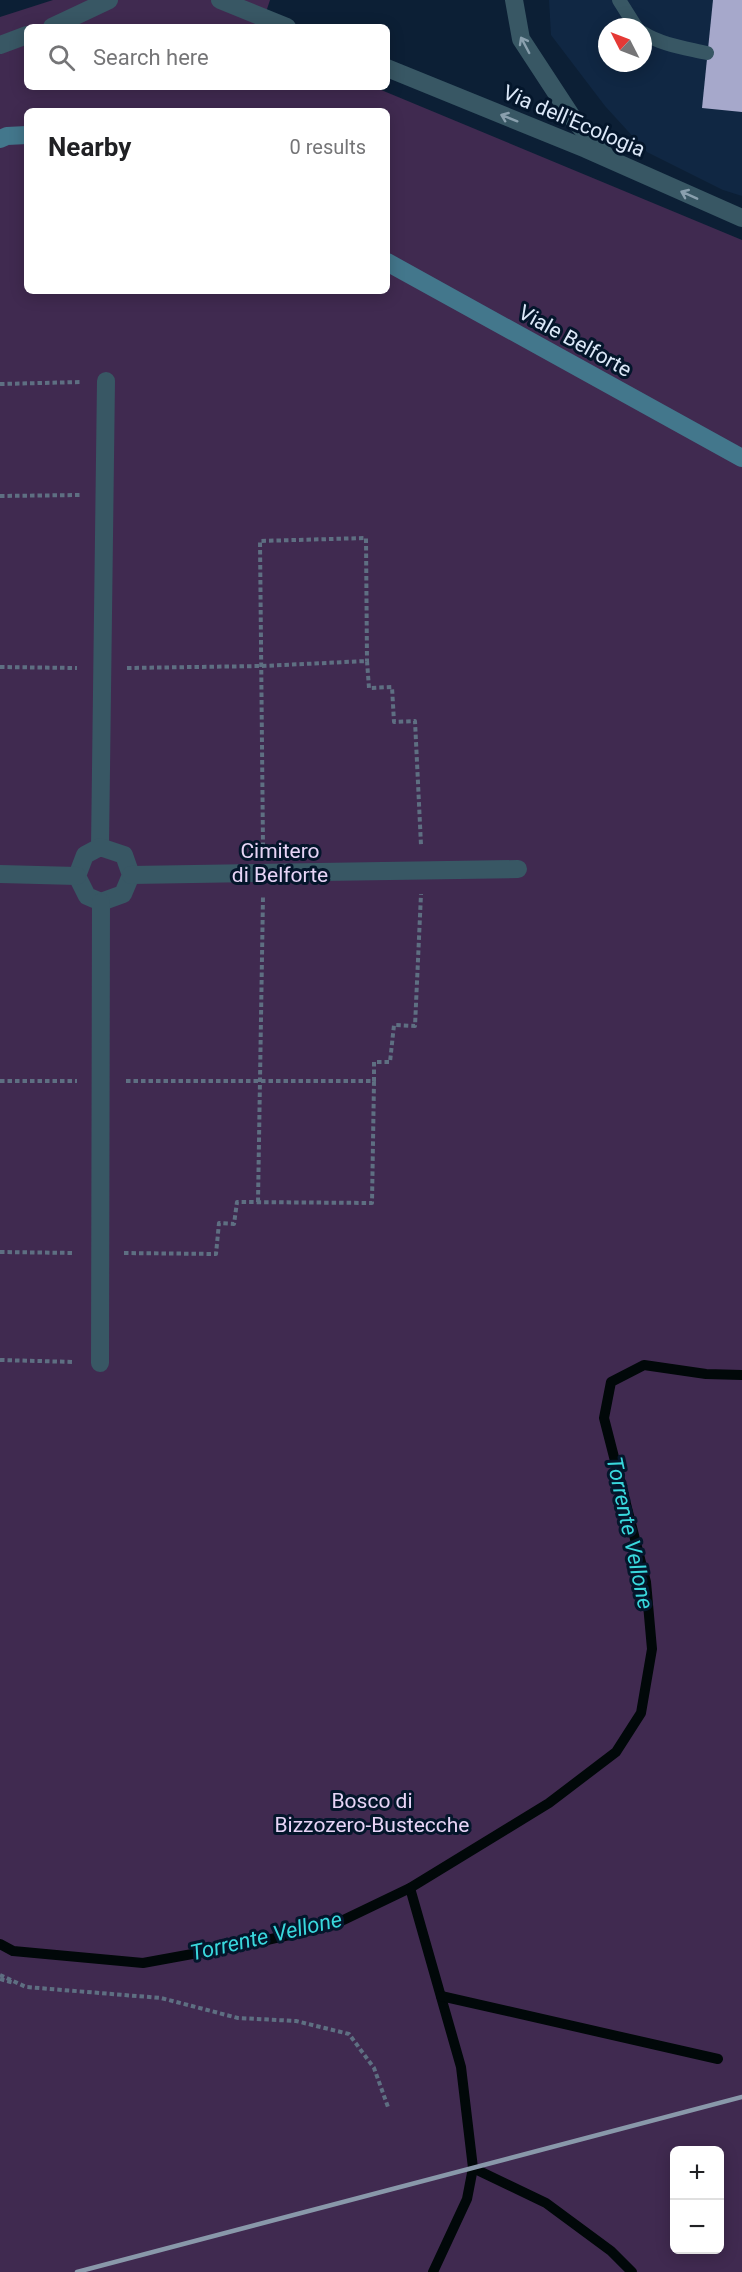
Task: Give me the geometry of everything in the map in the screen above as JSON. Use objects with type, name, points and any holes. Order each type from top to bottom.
[{"type":"main road","points":[[0,140],[7,136],[24,135]]},
{"type":"main road","name":"Viale Belforte","points":[[390,264],[742,458]]},
{"type":"street","points":[[58,24],[109,0]]},
{"type":"street","points":[[220,0],[280,24]]},
{"type":"street","points":[[514,0],[521,39],[574,120],[609,159]]},
{"type":"street","points":[[0,45],[24,36]]},
{"type":"street","name":"Via dell'Ecologia","points":[[390,69],[609,159],[742,218]]},
{"type":"street","points":[[100,847],[106,381]]},
{"type":"street","points":[[100,847],[124,855],[131,874],[123,894],[101,902],[87,896],[77,876],[85,855],[100,847]]},
{"type":"street","points":[[131,874],[518,869]]},
{"type":"street","points":[[0,874],[77,876]]},
{"type":"street","points":[[100,1363],[101,902]]},
{"type":"lane","points":[[619,0],[630,18]]},
{"type":"lane","points":[[652,38],[707,53]]},
{"type":"path","points":[[0,384],[106,381]]},
{"type":"path","points":[[0,496],[105,494]]},
{"type":"path","points":[[258,1202],[263,873],[260,541],[366,538],[368,661]]},
{"type":"path","points":[[0,1252],[216,1254],[219,1223],[234,1224],[237,1202],[372,1203],[374,1081]]},
{"type":"path","points":[[0,1360],[100,1363]]},
{"type":"path","points":[[0,1977],[26,1987],[161,1998],[238,2018],[296,2021],[348,2034],[374,2068],[388,2107]]},
{"type":"shaded area","points":[[549,0],[742,0],[742,196],[723,190],[647,152],[605,106],[551,35]]},
{"type":"green space","name":"Bosco di Bizzozero-Bustecche","points":[[53,0],[270,0],[262,24],[24,24],[24,90],[381,90],[742,240],[742,2272],[0,2272],[0,17]]},
{"type":"building","points":[[713,0],[742,0],[742,112],[702,108]]},
{"type":"waterway","name":"Torrente Vellone","points":[[0,1944],[13,1951],[143,1963],[258,1942],[333,1925],[410,1888],[549,1803],[616,1752],[641,1713],[652,1649],[646,1582],[604,1418],[611,1382],[644,1365],[706,1374],[742,1375]]},
{"type":"waterway","points":[[410,1888],[461,2067],[473,2168],[546,2203],[611,2251],[632,2272]]},
{"type":"waterway","points":[[441,1996],[718,2059]]},
{"type":"waterway","points":[[433,2272],[467,2199],[473,2168]]},
{"type":"railway","points":[[77,2272],[742,2097]]},
{"type":"park label","name":"Cimitero di Belforte","points":[[280,863]]}]
